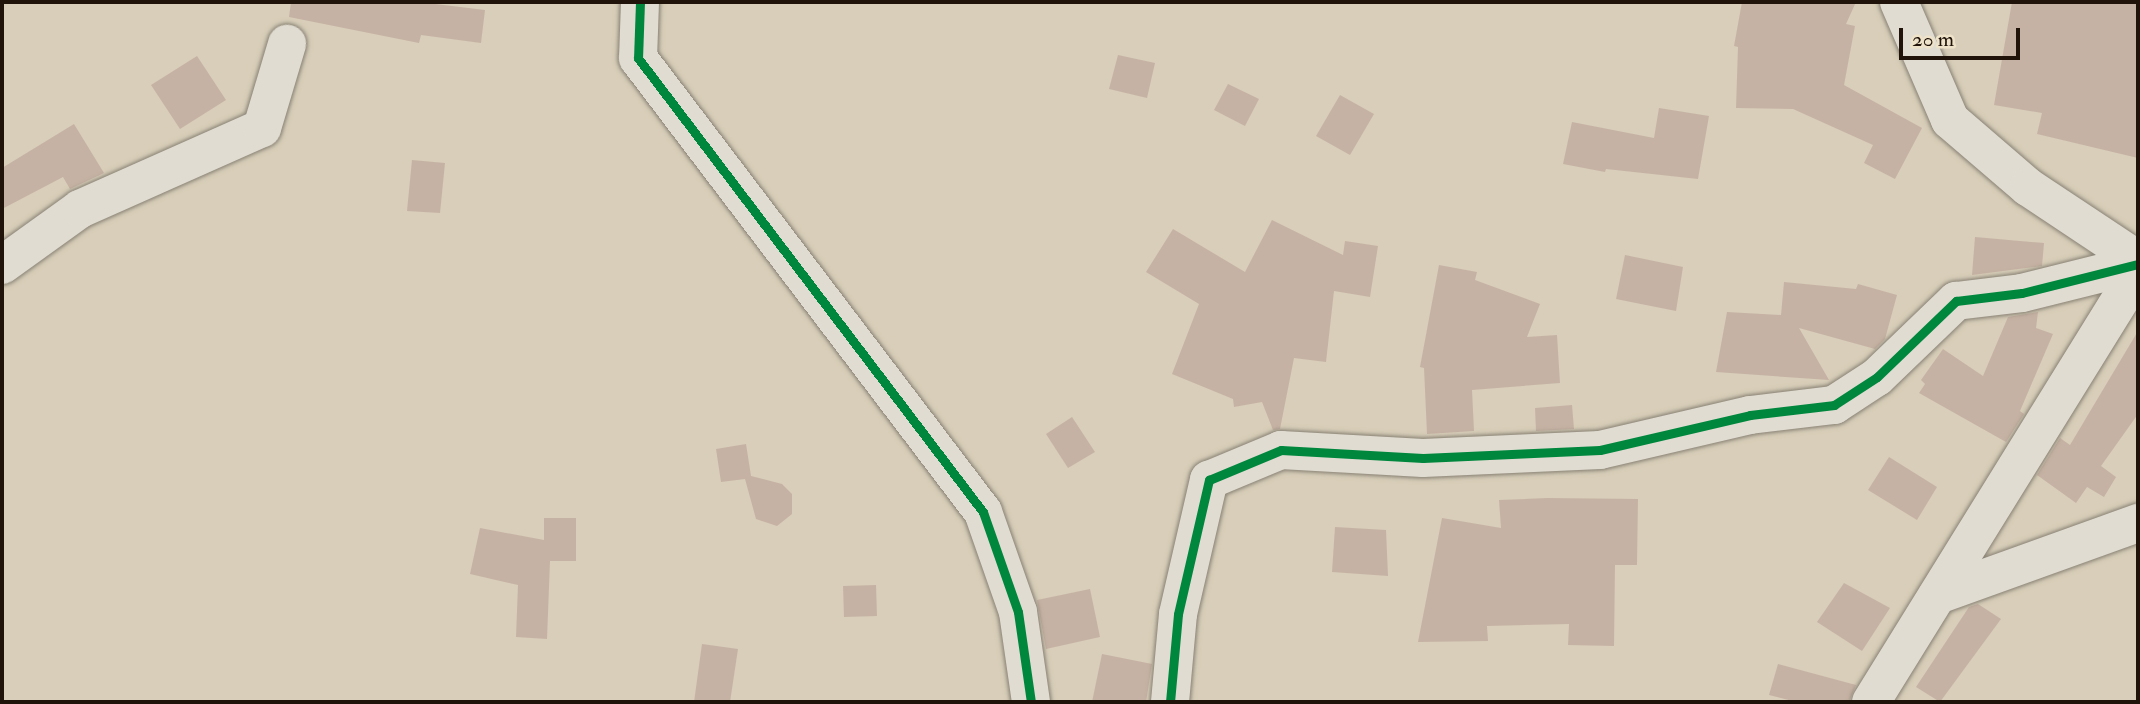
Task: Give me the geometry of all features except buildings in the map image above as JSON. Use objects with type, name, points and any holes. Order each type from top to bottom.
[{"type":"street","points":[[640,2],[638,58],[983,512],[1018,612],[1031,702]]},
{"type":"street","points":[[1899,2],[1950,120],[2028,187],[2138,262]]},
{"type":"street","points":[[2,265],[80,209],[262,128],[288,44]]},
{"type":"street","points":[[1170,702],[1178,614],[1209,480],[1281,450],[1423,458],[1600,450],[1749,415],[1834,405],[1877,377],[1956,301],[2022,293],[2138,262]]},
{"type":"street","points":[[1871,702],[2138,271]]},
{"type":"street","points":[[1938,595],[2138,523]]},
{"type":"cycle path","points":[[640,2],[638,58],[983,512],[1018,612],[1031,702]]},
{"type":"cycle path","points":[[1170,702],[1178,614],[1209,480],[1281,450],[1423,458],[1600,450],[1750,415],[1834,405],[1877,377],[1956,301],[2022,293],[2138,264]]}]
